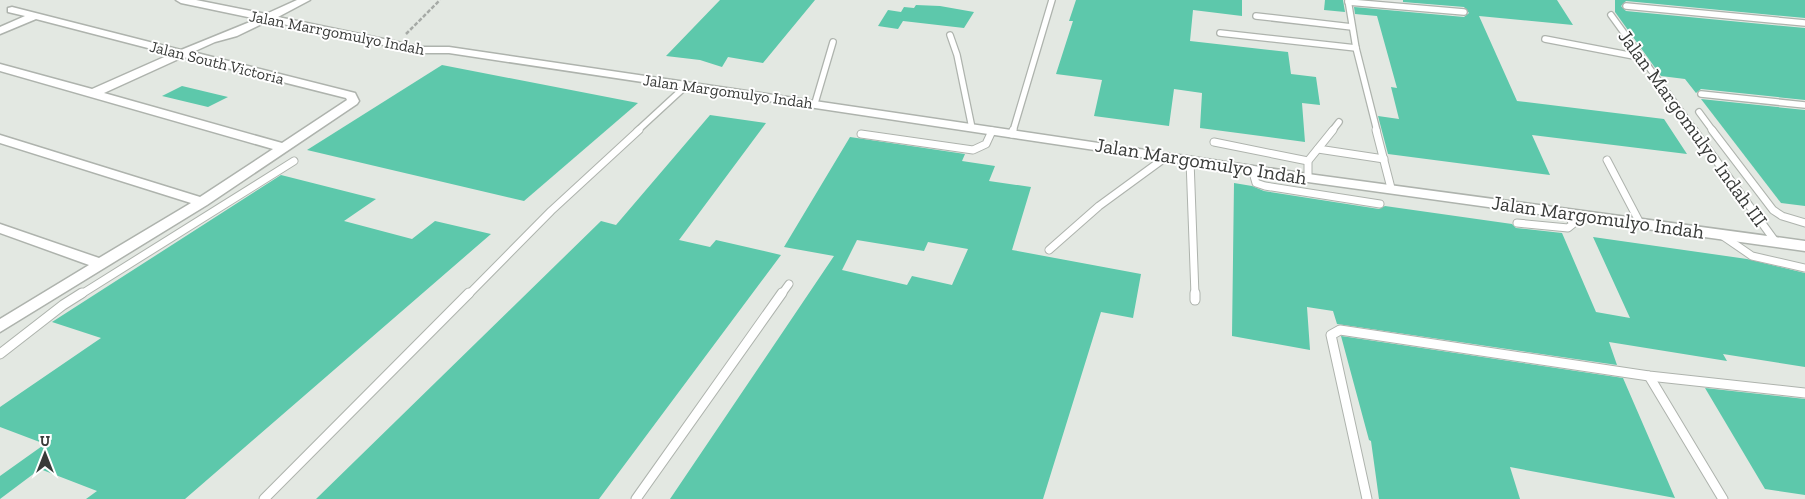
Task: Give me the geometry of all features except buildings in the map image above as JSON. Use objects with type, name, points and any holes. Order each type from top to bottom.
[{"type":"street","name":"Jalan Marrgomulyo Indah","points":[[181,0],[248,15],[279,13],[432,44],[445,50]]},
{"type":"street","name":"Jalan Marrgomulyo Indah","points":[[221,0],[264,14],[391,46],[422,50],[445,50]]},
{"type":"street","points":[[92,94],[210,40],[233,34],[284,0]]},
{"type":"street","points":[[279,13],[305,0]]},
{"type":"street","name":"Jalan South Victoria","points":[[0,326],[202,202],[353,101],[351,96],[12,10]]},
{"type":"street","points":[[210,40],[216,32],[248,15]]},
{"type":"street","points":[[0,31],[34,16]]},
{"type":"street","name":"Jalan Margomulyo Indah","points":[[445,50],[815,103],[1252,170],[1805,246]]},
{"type":"street","points":[[0,67],[285,148]]},
{"type":"street","points":[[0,139],[202,202]]},
{"type":"street","points":[[0,228],[101,264]]},
{"type":"lane","points":[[1012,134],[1052,0]]},
{"type":"lane","points":[[1391,188],[1356,48],[1348,1],[1464,12]]},
{"type":"lane","points":[[1626,6],[1805,23]]},
{"type":"lane","name":"Jalan Margomulyo Indah III","points":[[1611,15],[1639,57],[1775,241]]},
{"type":"lane","points":[[1256,16],[1352,27]]},
{"type":"lane","points":[[1220,33],[1356,48]]},
{"type":"lane","points":[[950,35],[957,55],[972,128]]},
{"type":"lane","points":[[1545,39],[1639,57]]},
{"type":"lane","points":[[815,103],[833,42]]},
{"type":"lane","points":[[264,499],[551,211],[687,85]]},
{"type":"lane","points":[[1701,94],[1805,105]]},
{"type":"lane","points":[[1699,112],[1773,210],[1782,216],[1805,223]]},
{"type":"lane","points":[[1308,178],[1308,161],[1339,122]]},
{"type":"lane","points":[[861,134],[981,150],[986,145],[992,131]]},
{"type":"lane","points":[[1214,142],[1308,161]]},
{"type":"lane","points":[[1318,149],[1384,160]]},
{"type":"lane","points":[[1049,250],[1099,206],[1166,157]]},
{"type":"lane","points":[[1190,160],[1195,300]]},
{"type":"lane","points":[[1607,160],[1640,223]]},
{"type":"lane","points":[[0,354],[63,306],[294,161]]},
{"type":"lane","points":[[1252,170],[1256,183],[1265,186],[1380,204]]},
{"type":"lane","points":[[1517,223],[1568,228],[1573,224],[1566,212]]},
{"type":"lane","points":[[1720,234],[1752,256],[1805,268]]},
{"type":"lane","points":[[636,499],[790,284]]},
{"type":"lane","points":[[1367,499],[1331,335],[1333,332],[1340,330],[1650,376],[1805,393]]},
{"type":"lane","points":[[1650,376],[1723,499]]},
{"type":"path","points":[[402,38],[440,0]]}]
